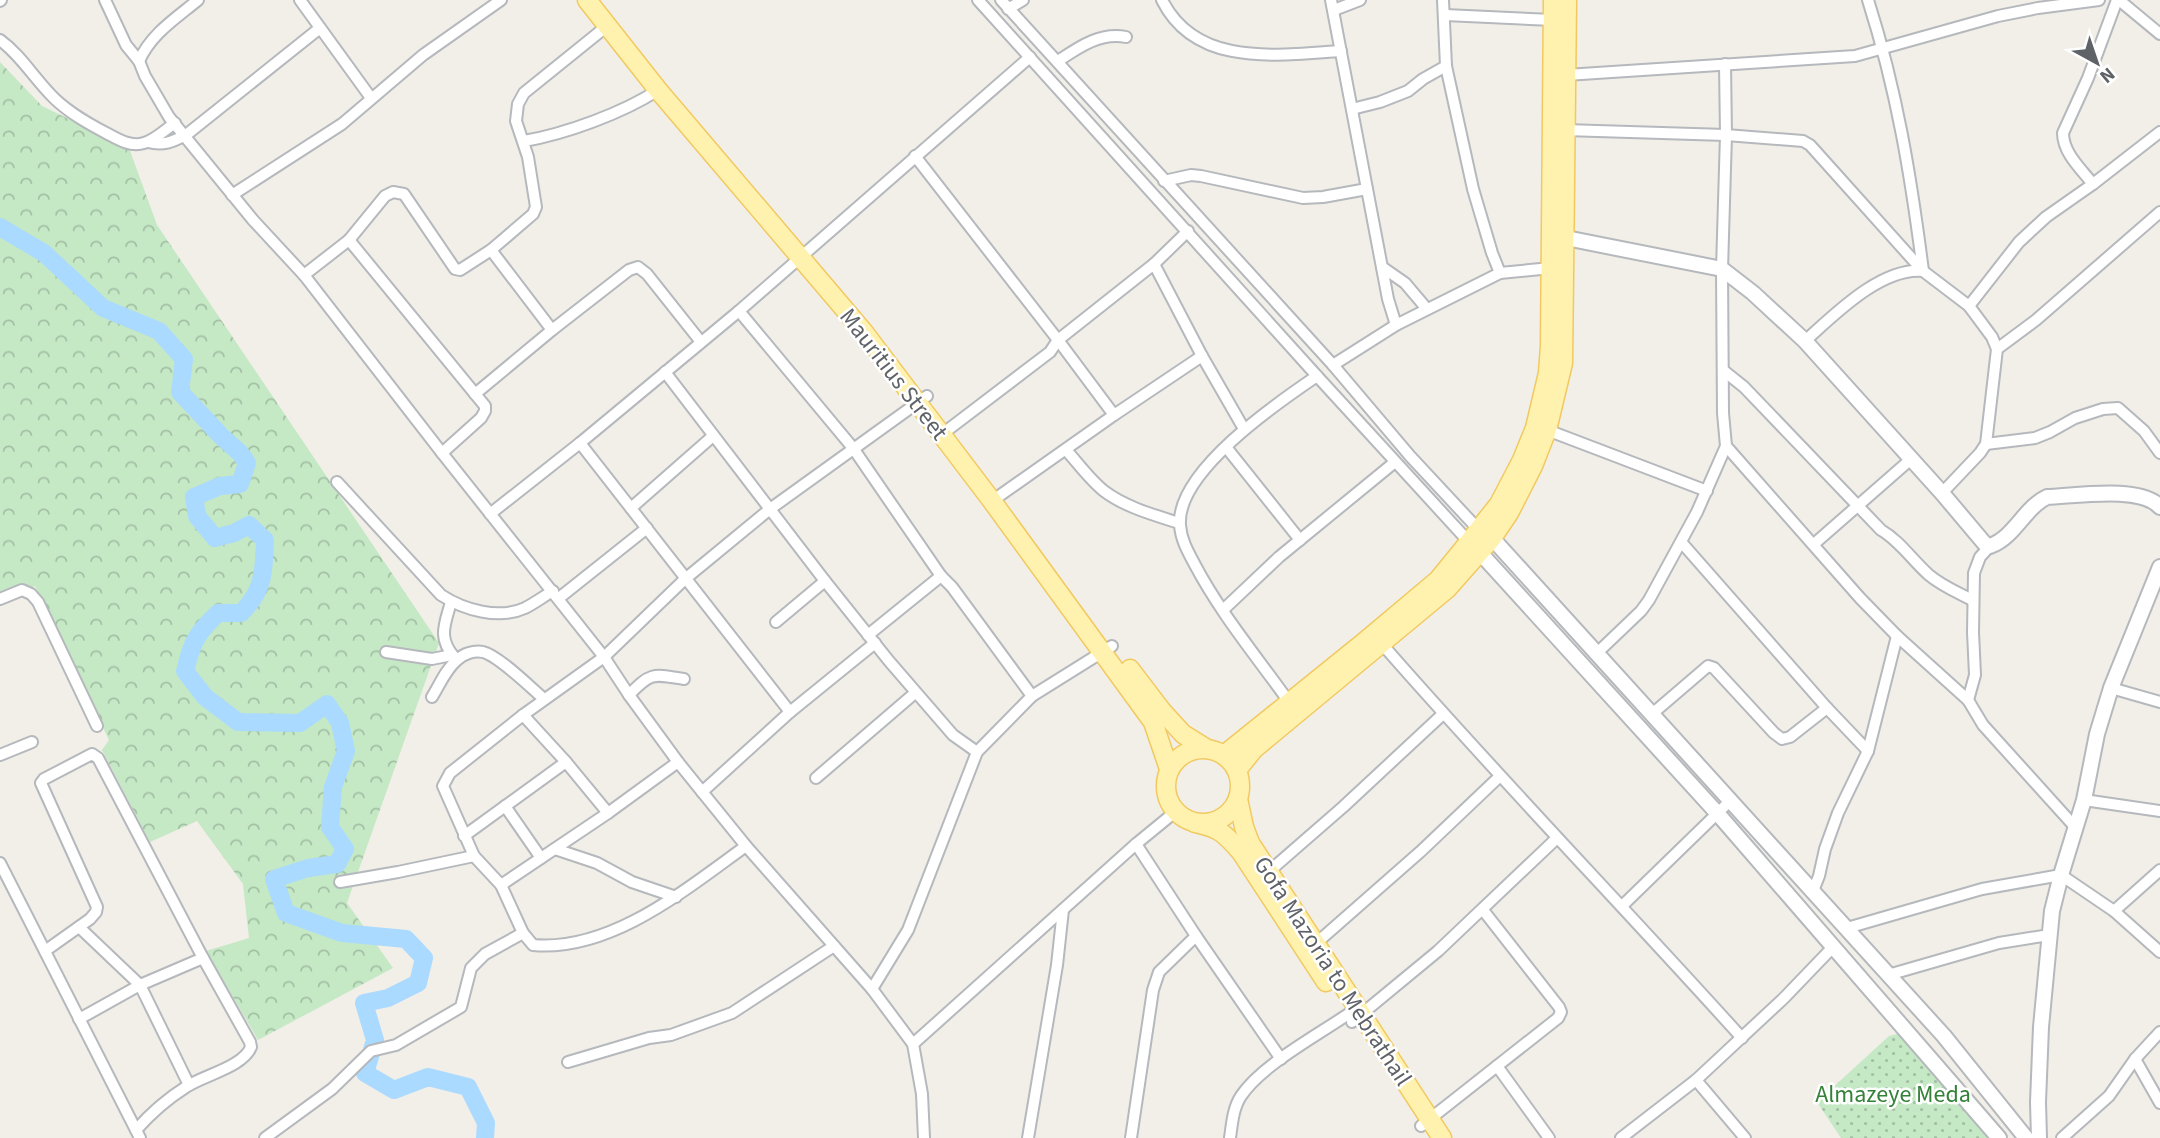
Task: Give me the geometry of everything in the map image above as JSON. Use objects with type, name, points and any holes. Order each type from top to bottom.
[{"type":"main road","name":"Mauritius Street","points":[[587,0],[658,90],[806,254]]},
{"type":"main road","name":"Mauritius Street","points":[[600,0],[922,399],[997,498],[1108,649],[1153,722],[1169,769]]},
{"type":"main road","points":[[1216,752],[1289,702],[1438,580],[1509,513],[1533,466],[1547,430],[1563,363],[1553,0]]},
{"type":"main road","points":[[1237,770],[1254,748],[1447,589],[1480,541],[1522,460],[1535,428],[1548,373],[1551,268],[1558,236],[1565,131],[1567,0]]},
{"type":"main road","name":"Mauritius Street","points":[[1108,649],[1183,734],[1216,752]]},
{"type":"main road","points":[[1196,749],[1216,752],[1237,770],[1240,780],[1238,799],[1221,819],[1209,823],[1195,823],[1175,812],[1168,802],[1165,780],[1169,769],[1185,753],[1196,749]]},
{"type":"main road","name":"Gofa Mazoria to Mebrathail","points":[[1238,799],[1244,827],[1264,876],[1426,1128],[1442,1138]]},
{"type":"main road","name":"Gofa Mazoria to Mebrathail","points":[[1195,823],[1217,828],[1264,876]]},
{"type":"street","points":[[105,0],[126,45],[139,61],[156,97],[175,123],[232,195],[304,275],[604,657],[702,792],[872,989],[913,1044],[922,1094],[924,1138]]},
{"type":"street","points":[[139,61],[154,36],[198,0]]},
{"type":"street","points":[[300,0],[371,98]]},
{"type":"street","points":[[232,195],[342,124],[424,55],[501,0]]},
{"type":"street","points":[[978,0],[1395,462],[1597,653],[1944,1036],[2026,1138]]},
{"type":"street","points":[[1004,4],[1023,0]]},
{"type":"street","points":[[1161,0],[1175,23],[1214,48],[1239,53],[1341,51]]},
{"type":"street","points":[[1360,0],[1332,5],[1388,299],[1396,325]]},
{"type":"street","points":[[1443,0],[1446,66],[1473,189],[1500,273]]},
{"type":"street","points":[[1868,0],[1883,47],[1911,174],[1923,271]]},
{"type":"street","points":[[1566,75],[1855,56],[1998,16],[2099,0]]},
{"type":"street","points":[[2093,184],[2067,150],[2063,143],[2063,133],[2118,0],[2160,34]]},
{"type":"street","points":[[1004,4],[1333,365],[1480,541],[1999,1138]]},
{"type":"street","points":[[1445,15],[1553,20]]},
{"type":"street","points":[[304,275],[349,240],[378,202],[385,196],[399,192],[404,194],[454,269],[460,270],[491,250],[533,214],[536,207],[524,141],[516,121],[518,104],[524,93],[607,26]]},
{"type":"street","points":[[0,40],[10,47],[71,113],[130,144],[148,142],[158,145],[186,135],[320,28]]},
{"type":"street","points":[[1058,61],[1094,40],[1115,35],[1126,37]]},
{"type":"street","points":[[490,514],[580,443],[806,254],[1030,57]]},
{"type":"street","points":[[1597,653],[1641,611],[1682,542],[1726,446],[1723,413],[1722,269],[1725,64]]},
{"type":"street","points":[[1352,109],[1408,91],[1446,66]]},
{"type":"street","points":[[524,141],[563,133],[644,99],[658,90]]},
{"type":"street","points":[[148,142],[175,123]]},
{"type":"street","points":[[1565,131],[1726,135],[1803,141],[1810,145],[1923,271],[1969,306],[1992,337],[1997,349],[1986,444],[1942,494]]},
{"type":"street","points":[[1969,306],[2019,242],[2046,217],[2160,132]]},
{"type":"street","points":[[915,156],[1114,415]]},
{"type":"street","points":[[1164,181],[1191,175],[1200,176],[1303,198],[1367,189]]},
{"type":"street","points":[[1997,349],[2036,320],[2160,212]]},
{"type":"street","points":[[946,432],[1049,352],[1058,340],[1154,264],[1188,231]]},
{"type":"street","points":[[1558,236],[1722,269],[1753,293],[1805,341],[1985,544],[1990,546]]},
{"type":"street","points":[[349,240],[485,406],[481,418],[442,453]]},
{"type":"street","points":[[491,250],[552,330]]},
{"type":"street","points":[[1154,264],[1244,429]]},
{"type":"street","points":[[475,394],[629,270],[638,267],[701,342]]},
{"type":"street","points":[[1382,267],[1405,283],[1427,309]]},
{"type":"street","points":[[1333,365],[1396,325],[1500,273],[1551,268]]},
{"type":"street","points":[[1805,341],[1838,311],[1875,285],[1909,270],[1923,271]]},
{"type":"street","points":[[738,311],[853,448],[941,576],[952,587],[1032,696]]},
{"type":"street","points":[[997,498],[1202,356]]},
{"type":"street","points":[[1724,371],[1744,387],[1881,530],[1894,537],[1930,576],[1972,600]]},
{"type":"street","points":[[665,372],[825,582],[915,693],[953,735],[976,752]]},
{"type":"street","points":[[1289,702],[1210,593],[1183,542],[1179,523],[1185,499],[1203,471],[1244,429],[1317,376]]},
{"type":"street","points":[[746,846],[676,897],[617,929],[576,943],[547,947],[533,945],[523,933],[501,885],[474,856],[443,786],[450,773],[544,699],[604,657],[685,579],[770,509],[922,399]]},
{"type":"street","points":[[1986,444],[2035,438],[2075,418],[2103,409],[2118,408],[2144,432],[2160,453]]},
{"type":"street","points":[[1547,430],[1707,491]]},
{"type":"street","points":[[631,508],[713,436]]},
{"type":"street","points":[[580,443],[790,712]]},
{"type":"street","points":[[1726,446],[1860,598],[1897,636],[1968,700],[1983,725],[2076,828]]},
{"type":"street","points":[[1226,447],[1300,540]]},
{"type":"street","points":[[1066,450],[1101,489],[1138,509],[1179,523]]},
{"type":"street","points":[[1814,544],[1910,460]]},
{"type":"street","points":[[1223,610],[1300,540],[1395,462]]},
{"type":"street","points":[[337,482],[441,595],[472,610],[510,612],[556,595],[647,528]]},
{"type":"street","points":[[1968,700],[1975,675],[1972,600],[1974,573],[1980,557],[1990,546],[1999,543],[2013,531],[2038,502],[2047,497],[2127,494],[2148,498],[2159,505]]},
{"type":"street","points":[[1682,542],[1868,751]]},
{"type":"street","points":[[2039,1138],[2040,1054],[2052,911],[2084,800],[2097,734],[2111,688],[2160,567]]},
{"type":"street","points":[[702,792],[941,576]]},
{"type":"street","points":[[776,622],[825,582]]},
{"type":"street","points":[[0,599],[22,590],[31,594],[38,603],[97,726]]},
{"type":"street","points":[[451,602],[443,638],[454,658]]},
{"type":"street","points":[[1813,891],[1838,813],[1868,751],[1897,636]]},
{"type":"street","points":[[1382,644],[1443,714],[1742,1038]]},
{"type":"street","points":[[872,989],[908,930],[976,752],[1032,696],[1108,649]]},
{"type":"street","points":[[386,652],[432,659],[454,658],[481,651],[505,666],[544,699]]},
{"type":"street","points":[[432,697],[454,658]]},
{"type":"street","points":[[1652,714],[1708,666],[1714,668],[1782,739],[1790,737],[1827,708]]},
{"type":"street","points":[[629,695],[652,675],[684,679]]},
{"type":"street","points":[[2111,688],[2160,702]]},
{"type":"street","points":[[816,778],[915,693]]},
{"type":"street","points":[[1264,876],[1443,714]]},
{"type":"street","points":[[523,715],[608,813]]},
{"type":"street","points":[[0,755],[32,742]]},
{"type":"street","points":[[0,863],[138,1134],[155,1110],[189,1085],[243,1059],[251,1047],[98,758],[92,754],[41,783],[97,907],[90,919],[45,951]]},
{"type":"street","points":[[464,836],[566,762]]},
{"type":"street","points":[[501,885],[678,762]]},
{"type":"street","points":[[1311,948],[1420,852],[1500,776]]},
{"type":"street","points":[[2084,800],[2160,811]]},
{"type":"street","points":[[1622,906],[1730,801]]},
{"type":"street","points":[[505,806],[541,858]]},
{"type":"street","points":[[913,1044],[1175,812]]},
{"type":"street","points":[[1230,1138],[1232,1118],[1240,1098],[1251,1085],[1281,1059],[1355,1015],[1438,951],[1558,838]]},
{"type":"street","points":[[1136,844],[1195,936],[1281,1059]]},
{"type":"street","points":[[555,849],[597,863],[632,881],[676,897]]},
{"type":"street","points":[[340,882],[474,856]]},
{"type":"street","points":[[2114,911],[2160,870]]},
{"type":"street","points":[[1847,928],[1982,889],[2061,875],[2114,911],[2160,952]]},
{"type":"street","points":[[1028,1138],[1057,965],[1063,910]]},
{"type":"street","points":[[1426,1128],[1497,1066],[1558,1018],[1561,1012],[1483,910]]},
{"type":"street","points":[[79,927],[140,985],[189,1085]]},
{"type":"street","points":[[265,1138],[332,1090],[371,1051],[396,1045],[461,1007],[471,968],[485,954],[523,933]]},
{"type":"street","points":[[1888,975],[1999,943],[2049,935]]},
{"type":"street","points":[[1131,1138],[1153,990],[1159,972],[1195,936]]},
{"type":"street","points":[[568,1062],[649,1038],[671,1035],[732,1013],[834,946]]},
{"type":"street","points":[[1621,1138],[1696,1080],[1833,947]]},
{"type":"street","points":[[79,1019],[140,985],[204,958]]},
{"type":"street","points":[[2062,1138],[2109,1096],[2135,1059],[2160,1032]]},
{"type":"street","points":[[2135,1059],[2160,1103]]},
{"type":"street","points":[[1497,1066],[1549,1138]]},
{"type":"street","points":[[1696,1080],[1745,1138]]},
{"type":"green space","points":[[0,62],[42,106],[129,148],[157,225],[439,643],[347,903],[393,968],[258,1040],[206,951],[249,938],[243,884],[197,821],[150,842],[102,750],[109,740],[35,586],[0,601]]},
{"type":"green space","name":"Almazeye Meda","points":[[1897,1034],[1992,1138],[1841,1138],[1817,1102],[1889,1036]]},
{"type":"waterway","points":[[0,227],[44,253],[103,308],[159,331],[184,359],[180,392],[247,463],[240,484],[220,486],[194,497],[197,516],[215,538],[234,533],[249,525],[265,540],[261,580],[254,597],[241,613],[218,613],[205,627],[193,645],[185,671],[205,697],[238,722],[300,723],[327,704],[340,723],[346,751],[333,787],[330,827],[345,849],[337,864],[308,868],[274,879],[286,913],[342,933],[406,939],[424,958],[418,983],[388,998],[364,1003],[375,1040],[365,1073],[394,1090],[428,1077],[468,1087],[486,1123],[485,1138]]}]
